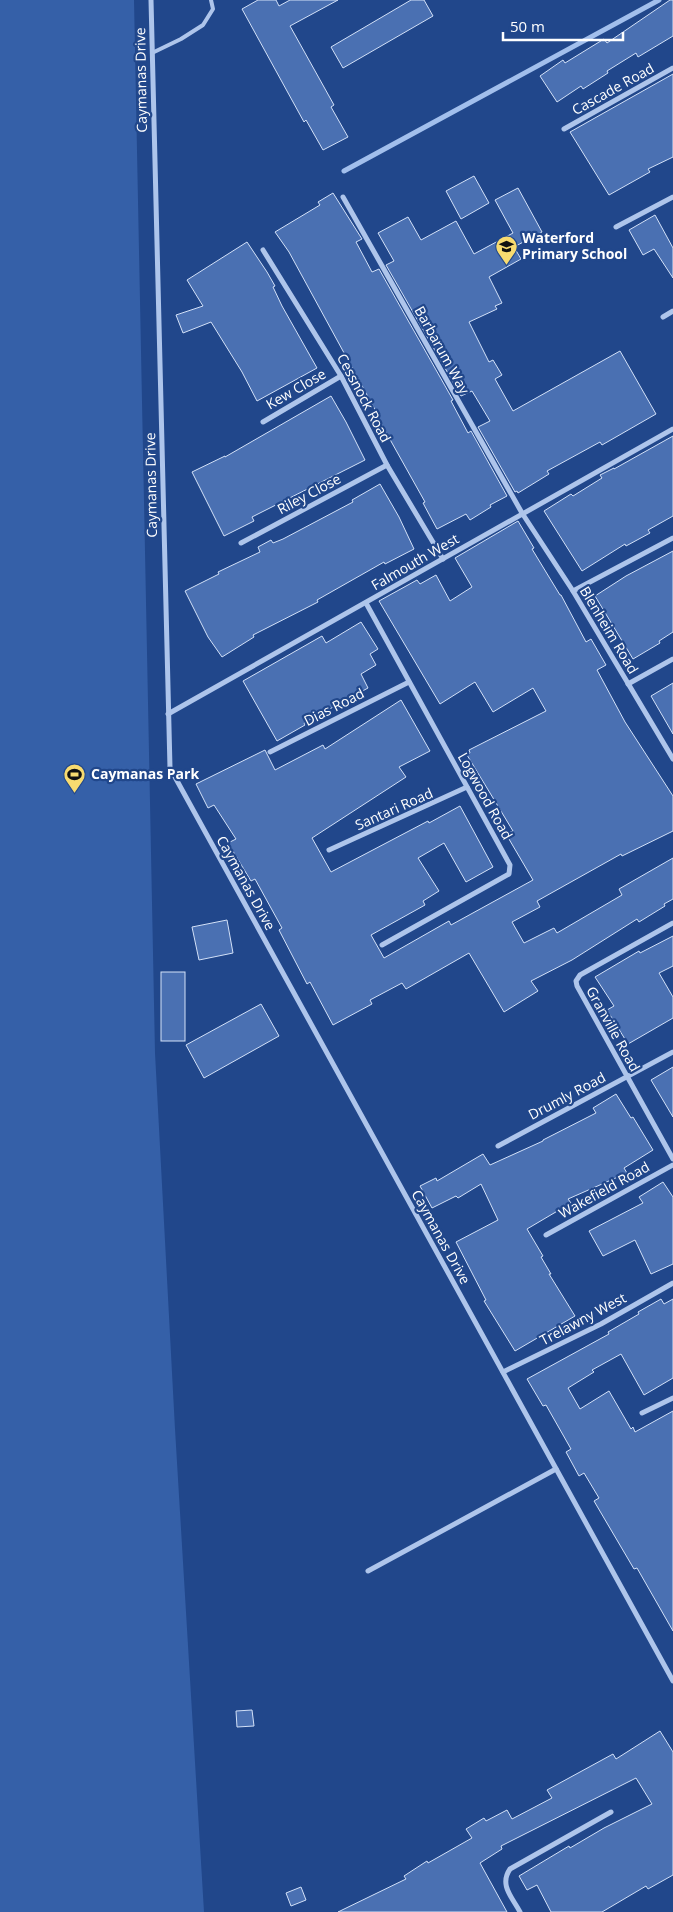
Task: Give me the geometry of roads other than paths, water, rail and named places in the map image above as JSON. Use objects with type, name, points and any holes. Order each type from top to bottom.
[{"type":"street","name":"Caymanas Drive","points":[[151,0],[170,768],[673,1681]]},
{"type":"street","name":"Cascade Road","points":[[564,129],[673,68]]},
{"type":"street","points":[[616,227],[673,196]]},
{"type":"street","name":"Barbarum Way","points":[[343,198],[522,514]]},
{"type":"street","name":"Cessnock Road","points":[[263,250],[341,376],[387,465],[443,559]]},
{"type":"street","points":[[663,317],[673,311]]},
{"type":"street","name":"Kew Close","points":[[263,422],[341,376]]},
{"type":"street","name":"Falmouth West","points":[[168,714],[673,429]]},
{"type":"street","name":"Riley Close","points":[[241,543],[387,465]]},
{"type":"street","name":"Blenheim Road","points":[[522,514],[573,591],[673,760]]},
{"type":"street","points":[[573,591],[673,538]]},
{"type":"street","name":"Logwood Road","points":[[366,602],[510,864],[509,874],[382,944]]},
{"type":"street","points":[[628,684],[673,659]]},
{"type":"street","name":"Dias Road","points":[[270,752],[409,682]]},
{"type":"street","name":"Santari Road","points":[[329,850],[467,787]]},
{"type":"street","name":"Granville Road","points":[[673,924],[580,975],[576,981],[626,1077],[673,1159]]},
{"type":"street","name":"Drumly Road","points":[[498,1146],[673,1052]]},
{"type":"street","name":"Wakefield Road","points":[[546,1235],[673,1165]]},
{"type":"street","name":"Trelawny West","points":[[503,1372],[601,1324],[673,1283]]},
{"type":"street","points":[[642,1413],[673,1398]]},
{"type":"street","points":[[368,1571],[556,1468]]},
{"type":"street","points":[[520,1912],[505,1883],[505,1876],[510,1869],[611,1812]]},
{"type":"lane","points":[[152,53],[181,39],[203,25],[213,9],[211,0]]},
{"type":"waterway","points":[[344,171],[659,0]]},
{"type":"place","name":"Waterford Primary School","points":[[506,265]]},
{"type":"place","name":"Caymanas Park","points":[[75,793]]}]
